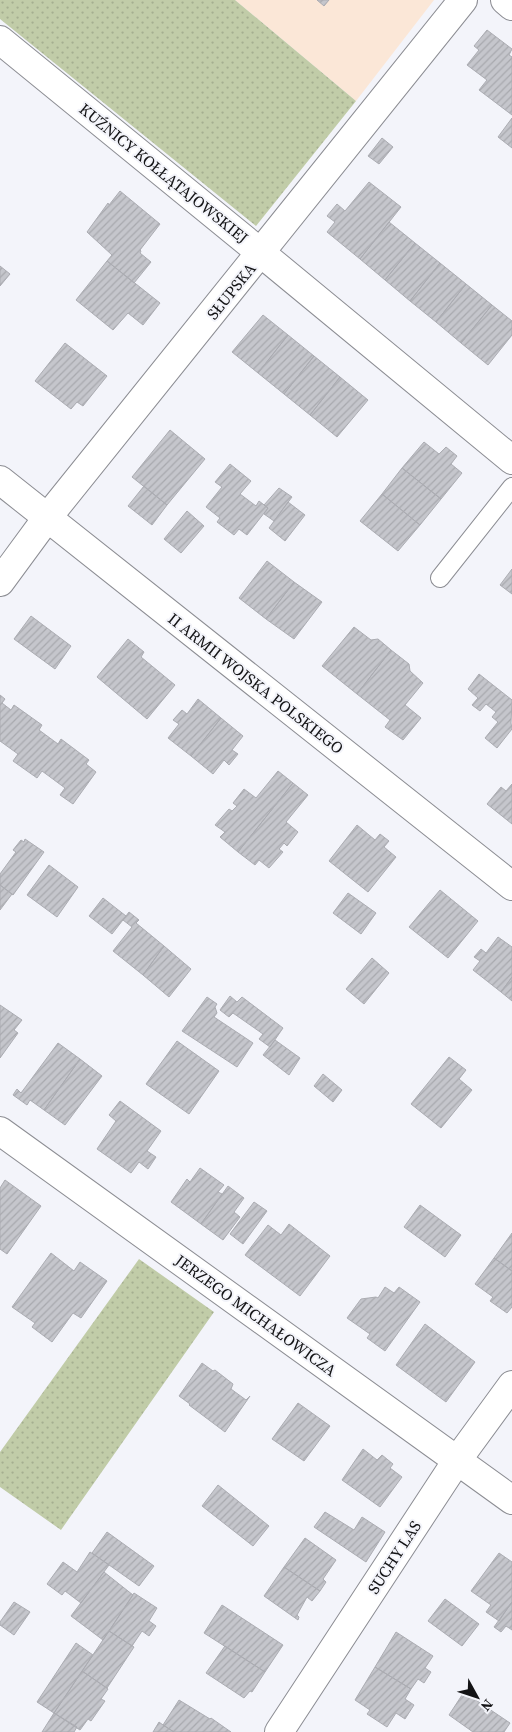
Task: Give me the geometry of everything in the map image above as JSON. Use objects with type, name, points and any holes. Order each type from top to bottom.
[{"type":"street","name":"SŁUPSKA","points":[[0,582],[47,518],[462,0]]},
{"type":"street","points":[[505,0],[512,6]]},
{"type":"street","name":"KUŹNICY KOŁŁĄTAJOWSKIEJ","points":[[0,40],[512,460]]},
{"type":"street","name":"II ARMII WOJSKA POLSKIEGO","points":[[0,480],[512,886]]},
{"type":"street","name":"JERZEGO MICHAŁOWICZA","points":[[0,1131],[458,1459],[512,1500]]},
{"type":"street","name":"SUCHY LAS","points":[[279,1732],[458,1459],[512,1386]]},
{"type":"lane","points":[[440,578],[512,487]]},
{"type":"shaded area","points":[[235,0],[434,0],[356,101]]},
{"type":"green space","points":[[0,0],[235,0],[356,101],[256,226],[0,19]]},
{"type":"green space","points":[[139,1259],[214,1312],[61,1530],[0,1487],[0,1452]]},
{"type":"building","points":[[317,0],[329,0],[324,6]]},
{"type":"building","points":[[487,30],[512,49],[509,55],[512,57],[512,115],[479,90],[487,80],[467,65],[479,50],[474,46]]},
{"type":"building","points":[[512,118],[512,148],[498,137]]},
{"type":"building","points":[[382,138],[393,147],[379,164],[368,156]]},
{"type":"building","points":[[369,182],[401,207],[360,259],[327,232],[335,222],[327,216],[337,204],[345,211]]},
{"type":"building","points":[[120,191],[160,224],[140,250],[140,253],[151,262],[134,283],[107,261],[112,255],[87,232],[108,203],[109,205]]},
{"type":"building","points":[[389,222],[415,243],[385,280],[360,259]]},
{"type":"building","points":[[415,243],[440,263],[410,301],[385,280]]},
{"type":"building","points":[[107,261],[160,303],[143,325],[128,313],[113,330],[76,300]]},
{"type":"building","points":[[440,263],[466,284],[436,322],[410,301]]},
{"type":"building","points":[[0,266],[10,274],[0,286]]},
{"type":"building","points":[[466,284],[492,305],[461,343],[436,322]]},
{"type":"building","points":[[492,305],[512,321],[512,335],[488,365],[461,343]]},
{"type":"building","points":[[263,315],[288,335],[258,373],[232,352]]},
{"type":"building","points":[[288,335],[314,356],[284,394],[258,373]]},
{"type":"building","points":[[65,343],[107,376],[83,406],[77,402],[71,409],[35,381]]},
{"type":"building","points":[[314,356],[340,377],[310,415],[284,394]]},
{"type":"building","points":[[340,377],[368,400],[337,437],[310,415]]},
{"type":"building","points":[[170,430],[205,459],[167,505],[132,477]]},
{"type":"building","points":[[424,442],[439,454],[446,447],[457,456],[451,464],[462,473],[441,499],[402,468]]},
{"type":"building","points":[[230,464],[251,481],[240,494],[256,506],[259,501],[268,508],[247,535],[239,529],[234,535],[217,522],[220,518],[206,507],[222,487],[215,482]]},
{"type":"building","points":[[402,468],[441,499],[420,525],[382,494]]},
{"type":"building","points":[[144,486],[167,505],[152,525],[128,506]]},
{"type":"building","points":[[279,488],[292,497],[274,521],[264,514],[268,508],[264,505]]},
{"type":"building","points":[[382,494],[420,525],[398,551],[360,521]]},
{"type":"building","points":[[288,502],[305,515],[285,541],[269,528]]},
{"type":"building","points":[[187,511],[204,526],[181,553],[164,539]]},
{"type":"building","points":[[267,561],[294,582],[266,619],[239,598]]},
{"type":"building","points":[[512,569],[512,594],[500,585]]},
{"type":"building","points":[[294,582],[322,602],[294,639],[266,619]]},
{"type":"building","points":[[31,616],[71,646],[55,669],[14,639]]},
{"type":"building","points":[[354,627],[371,640],[378,639],[391,650],[357,694],[322,666]]},
{"type":"building","points":[[128,639],[144,652],[141,657],[175,685],[147,719],[97,677]]},
{"type":"building","points":[[391,650],[409,664],[410,671],[423,683],[405,705],[421,718],[403,740],[385,727],[390,720],[357,694]]},
{"type":"building","points":[[479,674],[512,700],[512,729],[497,748],[485,738],[498,722],[492,717],[496,712],[486,704],[480,711],[472,705],[478,698],[468,689]]},
{"type":"building","points":[[0,695],[5,699],[2,703],[11,710],[14,705],[42,725],[39,730],[58,744],[61,739],[89,760],[86,764],[96,772],[73,804],[60,795],[65,788],[42,771],[37,778],[13,761],[18,754],[0,741]]},
{"type":"building","points":[[198,699],[221,718],[191,756],[168,738],[179,724],[173,720],[182,710],[187,714]]},
{"type":"building","points":[[221,718],[243,736],[232,750],[238,754],[229,765],[224,760],[213,774],[191,756]]},
{"type":"building","points":[[278,771],[293,783],[238,852],[220,837],[225,832],[215,825],[229,809],[232,811],[237,806],[233,803],[244,789],[256,798]]},
{"type":"building","points":[[293,783],[308,795],[286,822],[298,832],[287,846],[284,843],[279,849],[283,852],[269,868],[259,860],[255,865],[238,852]]},
{"type":"building","points":[[512,784],[512,824],[487,804],[501,787],[506,791]]},
{"type":"building","points":[[357,825],[375,840],[380,834],[389,841],[384,847],[396,857],[368,892],[329,861]]},
{"type":"building","points":[[25,839],[44,852],[13,895],[0,885],[0,874],[16,852],[13,850],[21,840],[24,842]]},
{"type":"building","points":[[49,865],[78,887],[57,917],[27,895]]},
{"type":"building","points":[[0,885],[12,894],[0,910]]},
{"type":"building","points":[[440,890],[478,921],[448,958],[409,927]]},
{"type":"building","points":[[348,893],[376,913],[361,934],[333,913]]},
{"type":"building","points":[[103,898],[126,916],[112,934],[89,916]]},
{"type":"building","points":[[129,912],[139,920],[136,923],[164,946],[143,975],[113,951],[132,927],[123,920]]},
{"type":"building","points":[[498,937],[512,947],[512,977],[501,992],[473,970],[480,961],[474,957],[481,949],[486,953]]},
{"type":"building","points":[[164,946],[191,969],[169,997],[143,975]]},
{"type":"building","points":[[372,958],[389,973],[364,1004],[346,989]]},
{"type":"building","points":[[512,977],[512,1001],[501,992]]},
{"type":"building","points":[[230,996],[237,1002],[242,997],[283,1028],[270,1047],[259,1039],[263,1034],[233,1013],[229,1017],[220,1010]]},
{"type":"building","points":[[207,997],[217,1004],[215,1007],[217,1013],[214,1017],[253,1043],[237,1067],[182,1031]]},
{"type":"building","points":[[0,1005],[22,1020],[14,1030],[18,1033],[0,1058]]},
{"type":"building","points":[[275,1040],[300,1058],[289,1075],[263,1055]]},
{"type":"building","points":[[177,1041],[219,1071],[189,1114],[146,1084]]},
{"type":"building","points":[[58,1043],[80,1059],[44,1110],[30,1100],[27,1105],[13,1095],[17,1089],[21,1093]]},
{"type":"building","points":[[449,1057],[466,1070],[459,1079],[472,1090],[441,1128],[411,1104]]},
{"type":"building","points":[[80,1059],[102,1076],[65,1125],[44,1110]]},
{"type":"building","points":[[323,1074],[342,1090],[333,1102],[314,1086]]},
{"type":"building","points":[[120,1101],[161,1131],[147,1151],[156,1157],[148,1169],[139,1162],[131,1173],[97,1149],[116,1121],[109,1115]]},
{"type":"building","points":[[200,1168],[224,1185],[218,1192],[222,1194],[201,1224],[171,1202],[187,1179],[190,1182]]},
{"type":"building","points":[[5,1180],[41,1206],[7,1254],[0,1249],[0,1188]]},
{"type":"building","points":[[228,1186],[244,1198],[234,1212],[240,1217],[223,1240],[201,1224]]},
{"type":"building","points":[[254,1202],[267,1211],[243,1244],[230,1234]]},
{"type":"building","points":[[420,1205],[461,1235],[445,1257],[404,1227]]},
{"type":"building","points":[[289,1224],[330,1256],[300,1296],[245,1255],[268,1225],[281,1235]]},
{"type":"building","points":[[512,1233],[512,1271],[494,1258]]},
{"type":"building","points":[[51,1253],[74,1271],[80,1262],[107,1281],[81,1318],[73,1313],[52,1342],[32,1327],[35,1323],[12,1307]]},
{"type":"building","points":[[494,1258],[512,1271],[512,1307],[507,1313],[490,1301],[493,1297],[475,1284]]},
{"type":"building","points":[[385,1287],[394,1293],[399,1287],[420,1302],[385,1351],[367,1338],[370,1334],[347,1318],[361,1299],[378,1298]]},
{"type":"building","points":[[425,1324],[475,1362],[446,1402],[396,1365]]},
{"type":"building","points":[[202,1363],[233,1384],[231,1389],[246,1400],[250,1396],[225,1432],[179,1396]]},
{"type":"building","points":[[298,1403],[330,1426],[304,1461],[272,1439]]},
{"type":"building","points":[[363,1449],[377,1460],[382,1455],[393,1464],[390,1468],[402,1477],[380,1507],[342,1480]]},
{"type":"building","points":[[218,1485],[269,1526],[253,1546],[202,1506]]},
{"type":"building","points":[[325,1512],[354,1530],[362,1517],[385,1532],[366,1562],[314,1527]]},
{"type":"building","points":[[107,1532],[154,1566],[139,1586],[92,1553]]},
{"type":"building","points":[[305,1538],[336,1560],[323,1579],[326,1582],[320,1591],[284,1567]]},
{"type":"building","points":[[90,1552],[109,1565],[81,1603],[65,1591],[62,1595],[47,1584],[63,1562],[77,1572]]},
{"type":"building","points":[[499,1553],[512,1562],[512,1602],[499,1621],[486,1612],[491,1605],[471,1591]]},
{"type":"building","points":[[284,1567],[320,1591],[312,1601],[307,1597],[297,1615],[299,1617],[298,1620],[264,1596]]},
{"type":"building","points":[[104,1572],[133,1595],[103,1640],[71,1616]]},
{"type":"building","points":[[134,1593],[157,1608],[149,1621],[156,1626],[149,1636],[142,1631],[132,1646],[109,1631]]},
{"type":"building","points":[[445,1599],[479,1624],[462,1646],[428,1621]]},
{"type":"building","points":[[14,1602],[30,1612],[14,1635],[0,1625],[0,1622]]},
{"type":"building","points":[[512,1602],[512,1630],[506,1626],[501,1632],[494,1627]]},
{"type":"building","points":[[222,1605],[283,1645],[265,1672],[204,1633]]},
{"type":"building","points":[[109,1631],[134,1647],[107,1688],[82,1671]]},
{"type":"building","points":[[396,1632],[433,1656],[425,1668],[431,1672],[424,1683],[418,1679],[411,1689],[375,1667]]},
{"type":"building","points":[[76,1643],[93,1655],[54,1713],[37,1702]]},
{"type":"building","points":[[225,1646],[265,1672],[252,1692],[250,1691],[244,1698],[206,1673]]},
{"type":"building","points":[[375,1667],[411,1689],[405,1699],[414,1705],[405,1719],[396,1713],[387,1727],[367,1714],[370,1710],[355,1700]]},
{"type":"building","points":[[82,1671],[108,1689],[101,1699],[105,1701],[91,1721],[88,1719],[80,1730],[54,1713]]},
{"type":"building","points":[[464,1692],[510,1723],[504,1732],[473,1732],[449,1715]]},
{"type":"building","points":[[179,1700],[231,1732],[174,1732],[163,1725]]},
{"type":"building","points":[[54,1713],[77,1727],[74,1732],[42,1732]]},
{"type":"building","points":[[159,1722],[163,1725],[174,1732],[153,1732]]}]
